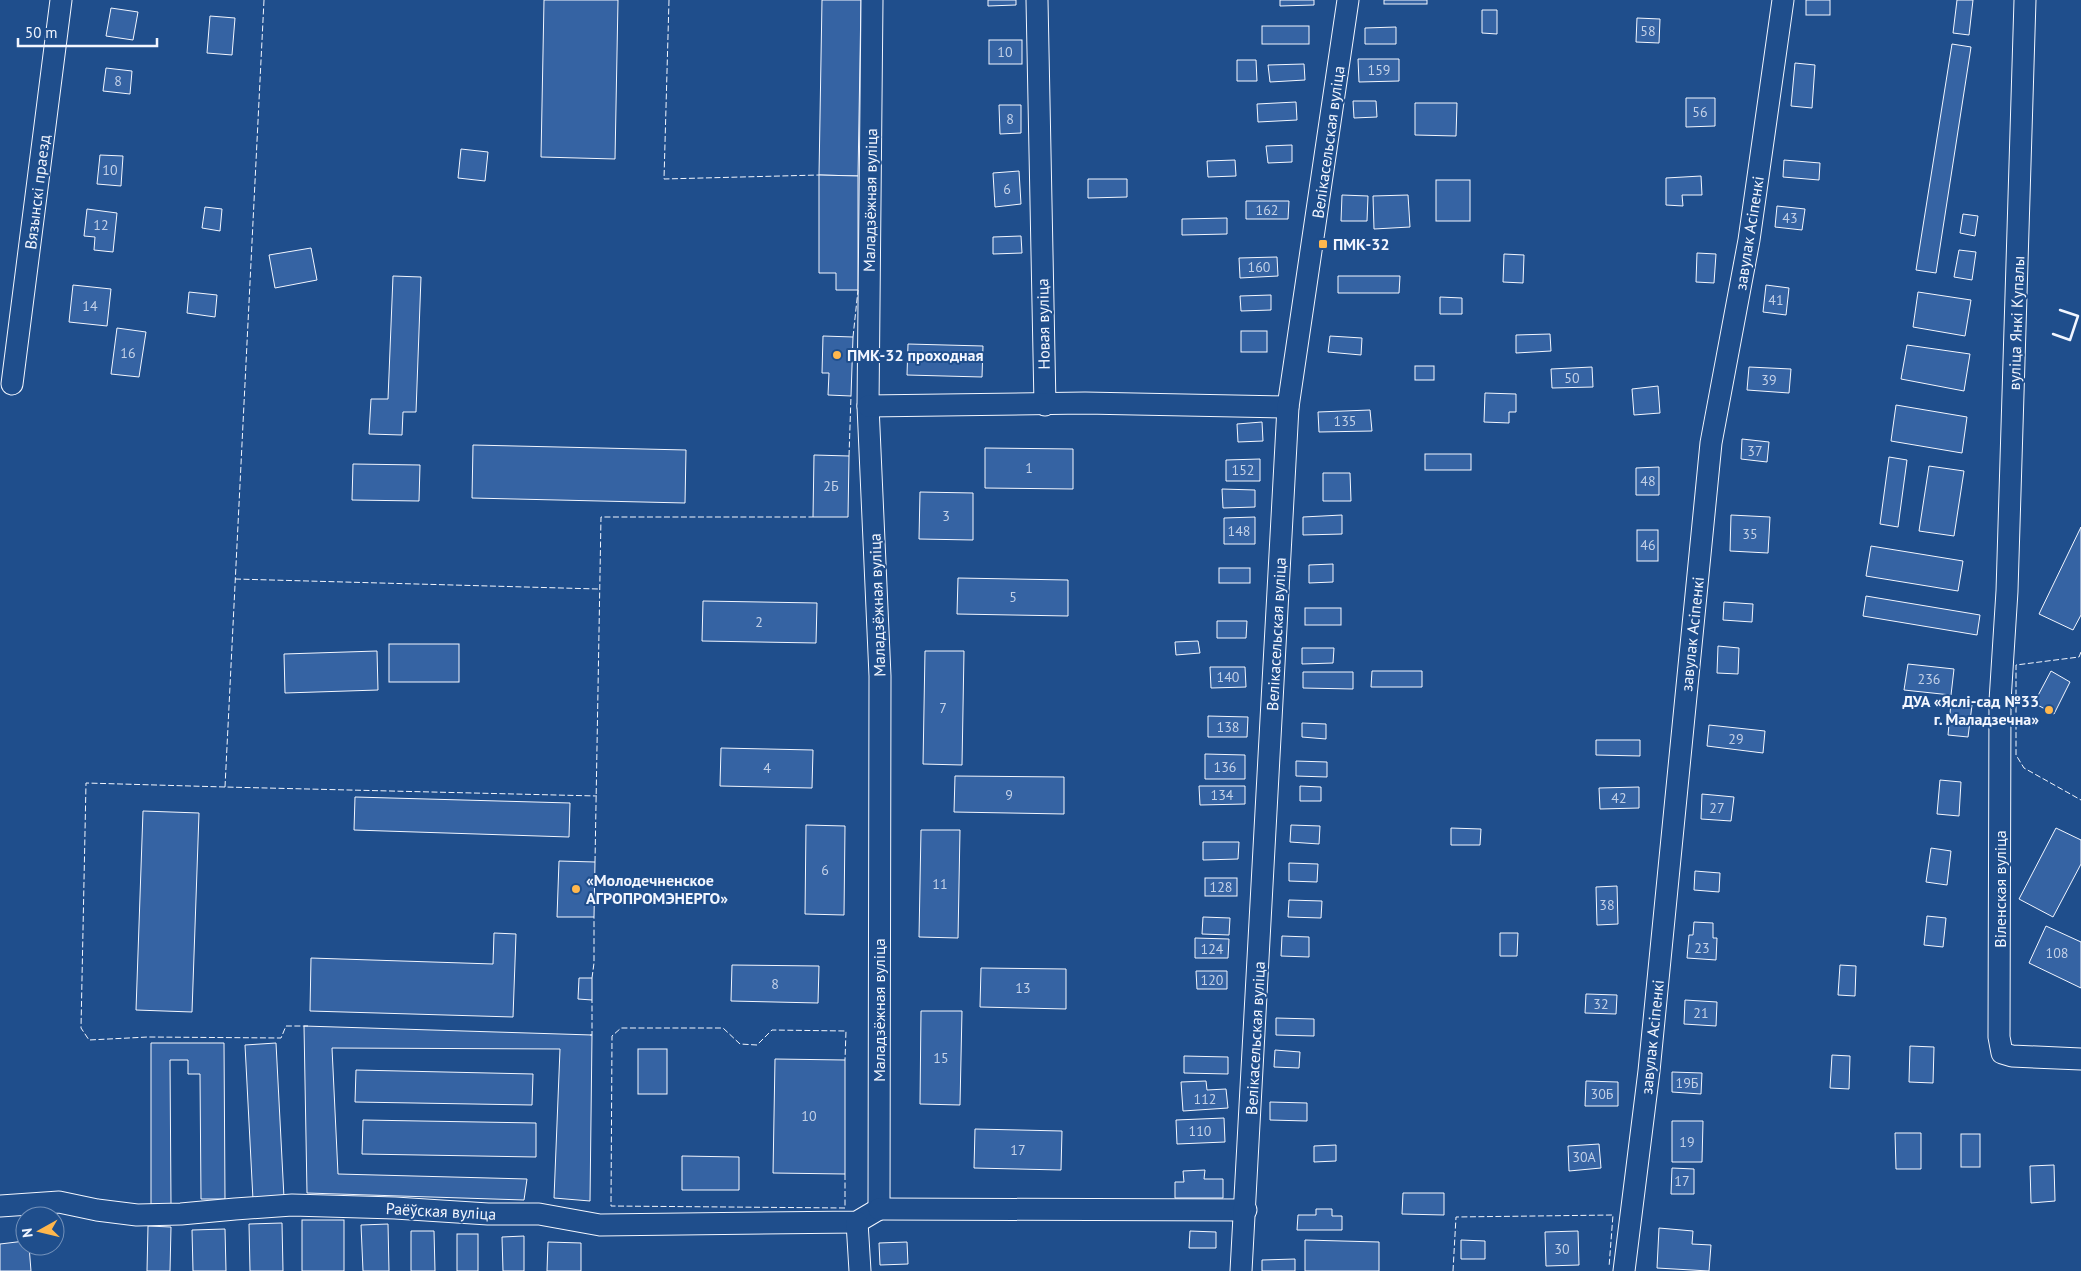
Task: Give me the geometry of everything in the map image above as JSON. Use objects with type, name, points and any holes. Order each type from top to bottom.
[{"type":"street","name":"Вязынскі праезд","points":[[12,384],[62,0]]},
{"type":"street","name":"Маладзёжная вуліца","points":[[872,0],[868,406],[880,676],[879,1210]]},
{"type":"street","name":"Новая вуліца","points":[[1037,0],[1045,404]]},
{"type":"street","name":"Велікасельская вуліца","points":[[1242,1271],[1288,406],[1348,0]]},
{"type":"street","name":"завулак Асіпенкі","points":[[1624,1271],[1649,1071],[1711,443],[1749,240],[1783,0]]},
{"type":"street","name":"вуліца Янкі Купалы","points":[[2003,645],[2007,582],[2025,0]]},
{"type":"street","points":[[868,406],[1085,403],[1288,406]]},
{"type":"street","name":"Віленская вуліца","points":[[2003,645],[2000,701],[2000,1045],[2002,1053],[2012,1056],[2081,1058]]},
{"type":"street","name":"Раёўская вуліца","points":[[0,1206],[59,1202],[137,1215],[181,1214],[235,1208],[292,1206],[395,1208],[488,1214],[539,1214],[600,1225],[857,1222],[879,1210]]},
{"type":"street","points":[[879,1210],[1246,1210]]},
{"type":"street","points":[[857,1222],[860,1271]]},
{"type":"building","points":[[544,0],[618,0],[615,159],[541,157]]},
{"type":"building","points":[[822,0],[861,0],[858,176],[819,175]]},
{"type":"building","points":[[988,0],[1016,0],[1016,5],[988,6]]},
{"type":"building","points":[[1280,0],[1314,0],[1314,5],[1280,6]]},
{"type":"building","points":[[1384,0],[1427,0],[1427,4],[1384,4]]},
{"type":"building","points":[[1806,0],[1830,0],[1830,15],[1806,15]]},
{"type":"building","points":[[1957,0],[1973,0],[1969,35],[1953,33]]},
{"type":"building","points":[[111,8],[138,12],[133,40],[106,36]]},
{"type":"building","points":[[1482,10],[1497,10],[1497,34],[1482,33]]},
{"type":"building","points":[[210,16],[235,18],[232,55],[207,53]]},
{"type":"building","points":[[1637,18],[1660,19],[1659,43],[1636,42]]},
{"type":"building","points":[[1262,26],[1309,26],[1309,44],[1262,44]]},
{"type":"building","points":[[1396,27],[1396,44],[1365,44],[1365,28]]},
{"type":"building","points":[[989,40],[1022,40],[1022,64],[989,64]]},
{"type":"building","points":[[1952,44],[1971,47],[1936,273],[1916,270]]},
{"type":"building","points":[[1358,59],[1399,59],[1399,81],[1359,82]]},
{"type":"building","points":[[1237,60],[1256,60],[1257,81],[1237,81]]},
{"type":"building","points":[[1795,63],[1815,65],[1812,108],[1791,106]]},
{"type":"building","points":[[1304,64],[1305,80],[1270,82],[1268,65]]},
{"type":"building","points":[[106,68],[132,71],[130,94],[103,91]]},
{"type":"building","points":[[1686,98],[1715,98],[1715,126],[1686,127]]},
{"type":"building","points":[[1353,101],[1376,101],[1377,117],[1354,118]]},
{"type":"building","points":[[1296,102],[1297,120],[1258,122],[1257,104]]},
{"type":"building","points":[[1415,103],[1457,103],[1456,136],[1415,135]]},
{"type":"building","points":[[999,105],[1021,105],[1021,133],[1000,134]]},
{"type":"building","points":[[1292,145],[1292,162],[1268,163],[1266,146]]},
{"type":"building","points":[[461,149],[488,152],[485,181],[458,178]]},
{"type":"building","points":[[100,155],[123,156],[121,186],[97,184]]},
{"type":"building","points":[[1235,160],[1236,176],[1208,177],[1207,161]]},
{"type":"building","points":[[1784,160],[1820,163],[1819,180],[1783,177]]},
{"type":"building","points":[[1019,171],[1021,204],[995,207],[993,173]]},
{"type":"building","points":[[819,175],[858,176],[858,290],[836,290],[836,273],[819,273]]},
{"type":"building","points":[[1701,176],[1702,195],[1682,195],[1683,206],[1666,205],[1666,178]]},
{"type":"building","points":[[1088,179],[1127,179],[1127,197],[1088,198]]},
{"type":"building","points":[[1436,180],[1470,180],[1470,221],[1436,221]]},
{"type":"building","points":[[1342,195],[1368,196],[1367,221],[1341,221]]},
{"type":"building","points":[[1408,195],[1410,227],[1374,229],[1373,196]]},
{"type":"building","points":[[1246,201],[1289,201],[1288,219],[1246,219]]},
{"type":"building","points":[[1777,206],[1805,209],[1802,230],[1775,227]]},
{"type":"building","points":[[205,207],[222,209],[220,231],[202,228]]},
{"type":"building","points":[[87,209],[117,213],[113,252],[94,250],[95,237],[84,236]]},
{"type":"building","points":[[1963,214],[1978,216],[1975,236],[1960,233]]},
{"type":"building","points":[[1227,218],[1227,234],[1182,235],[1182,219]]},
{"type":"building","points":[[1021,236],[1022,253],[993,254],[993,237]]},
{"type":"building","points":[[311,248],[317,280],[275,288],[269,255]]},
{"type":"building","points":[[1959,250],[1976,252],[1972,280],[1954,277]]},
{"type":"building","points":[[1697,253],[1716,254],[1714,283],[1696,282]]},
{"type":"building","points":[[1504,254],[1524,255],[1523,283],[1503,282]]},
{"type":"building","points":[[1277,257],[1278,276],[1240,278],[1239,258]]},
{"type":"building","points":[[393,276],[421,277],[416,412],[403,412],[402,435],[369,434],[371,399],[388,399]]},
{"type":"building","points":[[1338,276],[1400,276],[1399,293],[1338,293]]},
{"type":"building","points":[[73,285],[111,289],[107,326],[69,322]]},
{"type":"building","points":[[1766,285],[1789,288],[1786,315],[1763,312]]},
{"type":"building","points":[[189,292],[217,295],[215,317],[187,313]]},
{"type":"building","points":[[1918,292],[1971,300],[1965,336],[1913,327]]},
{"type":"building","points":[[1271,295],[1271,310],[1241,311],[1240,296]]},
{"type":"building","points":[[1440,297],[1462,298],[1462,314],[1440,314]]},
{"type":"building","points":[[117,328],[146,332],[139,377],[111,374]]},
{"type":"building","points":[[1241,331],[1267,331],[1267,352],[1241,352]]},
{"type":"building","points":[[1550,334],[1551,351],[1516,353],[1516,335]]},
{"type":"building","name":"ПМК-32 проходная","points":[[823,336],[853,337],[851,396],[828,395],[829,373],[822,373]]},
{"type":"building","points":[[1330,336],[1362,338],[1361,355],[1328,352]]},
{"type":"building","points":[[908,344],[983,346],[982,377],[907,375]]},
{"type":"building","points":[[1907,345],[1970,354],[1964,391],[1901,379]]},
{"type":"building","points":[[1415,366],[1434,366],[1434,380],[1415,380]]},
{"type":"building","points":[[1592,367],[1593,387],[1552,388],[1551,369]]},
{"type":"building","points":[[1749,367],[1791,369],[1789,393],[1747,390]]},
{"type":"building","points":[[1658,386],[1660,413],[1634,415],[1632,389]]},
{"type":"building","points":[[1485,393],[1516,394],[1516,412],[1509,412],[1509,423],[1484,422]]},
{"type":"building","points":[[1896,405],[1967,417],[1962,453],[1891,441]]},
{"type":"building","points":[[1370,410],[1372,431],[1319,432],[1318,412]]},
{"type":"building","points":[[1262,422],[1263,441],[1238,442],[1237,424]]},
{"type":"building","points":[[1742,439],[1769,442],[1767,462],[1741,459]]},
{"type":"building","points":[[473,445],[686,450],[685,503],[472,498]]},
{"type":"building","points":[[985,448],[1073,449],[1073,489],[985,488]]},
{"type":"building","points":[[1425,454],[1471,454],[1471,470],[1425,470]]},
{"type":"building","points":[[814,455],[849,456],[848,517],[813,517]]},
{"type":"building","points":[[1889,457],[1907,460],[1898,527],[1880,524]]},
{"type":"building","points":[[1260,459],[1260,481],[1226,481],[1226,460]]},
{"type":"building","points":[[353,464],[420,465],[419,501],[352,500]]},
{"type":"building","points":[[1929,466],[1964,471],[1954,536],[1919,531]]},
{"type":"building","points":[[1659,467],[1659,495],[1636,495],[1636,468]]},
{"type":"building","points":[[1323,473],[1350,473],[1351,501],[1323,501]]},
{"type":"building","points":[[1222,489],[1255,490],[1255,507],[1223,508]]},
{"type":"building","points":[[920,492],[973,493],[973,540],[919,539]]},
{"type":"building","points":[[1342,515],[1342,534],[1303,535],[1303,517]]},
{"type":"building","points":[[1731,515],[1770,517],[1768,553],[1730,551]]},
{"type":"building","points":[[1255,517],[1255,544],[1224,544],[1224,518]]},
{"type":"building","points":[[2081,527],[2081,615],[2073,630],[2039,614]]},
{"type":"building","points":[[1637,530],[1658,530],[1658,561],[1637,561]]},
{"type":"building","points":[[1871,546],[1963,561],[1958,591],[1866,576]]},
{"type":"building","points":[[1333,564],[1333,582],[1309,583],[1309,565]]},
{"type":"building","points":[[1219,568],[1250,568],[1250,583],[1219,583]]},
{"type":"building","points":[[958,578],[1068,580],[1068,616],[957,614]]},
{"type":"building","points":[[1866,596],[1980,615],[1977,635],[1863,616]]},
{"type":"building","points":[[703,601],[817,603],[816,643],[702,641]]},
{"type":"building","points":[[1724,602],[1753,604],[1752,622],[1723,620]]},
{"type":"building","points":[[1305,608],[1341,608],[1341,625],[1305,625]]},
{"type":"building","points":[[1217,621],[1247,621],[1246,638],[1217,638]]},
{"type":"building","points":[[1198,641],[1200,653],[1176,655],[1175,642]]},
{"type":"building","points":[[389,644],[459,644],[459,682],[389,682]]},
{"type":"building","points":[[1718,646],[1739,648],[1738,674],[1717,673]]},
{"type":"building","points":[[1302,648],[1334,648],[1333,663],[1302,664]]},
{"type":"building","points":[[377,651],[378,690],[285,693],[284,654]]},
{"type":"building","points":[[925,651],[964,651],[962,765],[923,764]]},
{"type":"building","points":[[1908,664],[1954,669],[1951,695],[1904,690]]},
{"type":"building","points":[[1210,667],[1245,667],[1246,687],[1211,688]]},
{"type":"building","points":[[1372,671],[1422,671],[1422,687],[1371,687]]},
{"type":"building","points":[[2051,671],[2070,682],[2054,714],[2034,703]]},
{"type":"building","points":[[1303,672],[1353,672],[1353,689],[1303,688]]},
{"type":"building","points":[[1951,703],[1972,705],[1968,737],[1948,735]]},
{"type":"building","points":[[1208,716],[1248,717],[1247,737],[1208,737]]},
{"type":"building","points":[[1302,723],[1326,724],[1326,739],[1302,737]]},
{"type":"building","points":[[1709,725],[1765,731],[1763,753],[1707,746]]},
{"type":"building","points":[[1596,740],[1640,740],[1640,756],[1596,755]]},
{"type":"building","points":[[721,748],[813,750],[812,788],[720,786]]},
{"type":"building","points":[[1205,754],[1245,755],[1245,779],[1205,779]]},
{"type":"building","points":[[1296,761],[1327,762],[1327,777],[1296,776]]},
{"type":"building","points":[[955,776],[1064,777],[1064,814],[954,812]]},
{"type":"building","points":[[1940,780],[1961,782],[1959,816],[1937,814]]},
{"type":"building","points":[[1199,786],[1245,786],[1245,804],[1200,805]]},
{"type":"building","points":[[1300,786],[1321,787],[1321,801],[1300,801]]},
{"type":"building","points":[[1639,787],[1639,808],[1600,809],[1599,788]]},
{"type":"building","points":[[1702,794],[1734,797],[1731,821],[1701,819]]},
{"type":"building","points":[[355,797],[570,803],[569,837],[354,830]]},
{"type":"building","points":[[143,811],[199,813],[192,1012],[136,1010]]},
{"type":"building","points":[[806,825],[845,826],[844,915],[805,914]]},
{"type":"building","points":[[1291,825],[1320,826],[1319,844],[1290,842]]},
{"type":"building","points":[[1451,828],[1481,829],[1480,845],[1451,845]]},
{"type":"building","points":[[2056,828],[2081,840],[2081,864],[2053,917],[2019,899]]},
{"type":"building","points":[[921,830],[960,830],[958,938],[919,937]]},
{"type":"building","points":[[1203,842],[1239,842],[1238,859],[1203,860]]},
{"type":"building","points":[[1931,848],[1951,851],[1947,885],[1926,882]]},
{"type":"building","name":"«Молодечненское АГРОПРОМЭНЕРГО»","points":[[559,861],[595,862],[594,917],[557,917]]},
{"type":"building","points":[[1289,863],[1318,864],[1317,882],[1289,881]]},
{"type":"building","points":[[1695,871],[1720,873],[1719,892],[1694,890]]},
{"type":"building","points":[[1205,878],[1237,878],[1237,896],[1205,896]]},
{"type":"building","points":[[1617,886],[1618,924],[1597,925],[1596,887]]},
{"type":"building","points":[[1289,900],[1322,901],[1321,918],[1288,917]]},
{"type":"building","points":[[1927,916],[1946,918],[1943,947],[1924,945]]},
{"type":"building","points":[[1203,917],[1230,918],[1229,935],[1202,934]]},
{"type":"building","points":[[1694,922],[1713,923],[1713,938],[1717,938],[1716,960],[1687,958],[1689,935],[1693,935]]},
{"type":"building","points":[[2046,926],[2081,942],[2081,988],[2029,963]]},
{"type":"building","points":[[494,933],[516,934],[513,1017],[310,1011],[311,958],[493,964]]},
{"type":"building","points":[[1500,933],[1518,933],[1517,956],[1500,956]]},
{"type":"building","points":[[1282,936],[1309,937],[1309,957],[1281,956]]},
{"type":"building","points":[[1195,938],[1229,939],[1228,958],[1195,958]]},
{"type":"building","points":[[732,965],[819,966],[818,1003],[731,1001]]},
{"type":"building","points":[[1840,965],[1856,966],[1855,996],[1838,995]]},
{"type":"building","points":[[981,968],[1066,969],[1066,1009],[980,1007]]},
{"type":"building","points":[[1196,971],[1227,971],[1227,989],[1197,989]]},
{"type":"building","points":[[579,978],[592,978],[592,1000],[578,999]]},
{"type":"building","points":[[1586,994],[1617,995],[1616,1014],[1585,1013]]},
{"type":"building","points":[[1685,1000],[1717,1002],[1716,1026],[1684,1024]]},
{"type":"building","points":[[921,1011],[962,1011],[960,1105],[920,1104]]},
{"type":"building","points":[[1276,1018],[1314,1019],[1314,1036],[1276,1035]]},
{"type":"building","points":[[304,1026],[592,1035],[590,1201],[554,1198],[560,1049],[332,1048],[338,1174],[527,1179],[524,1200],[307,1193]]},
{"type":"building","points":[[151,1043],[224,1043],[225,1199],[201,1199],[200,1074],[188,1074],[188,1060],[170,1060],[171,1204],[151,1204]]},
{"type":"building","points":[[276,1043],[284,1198],[253,1200],[245,1045]]},
{"type":"building","points":[[1910,1046],[1934,1047],[1933,1083],[1909,1082]]},
{"type":"building","points":[[638,1049],[667,1049],[667,1094],[638,1094]]},
{"type":"building","points":[[1275,1050],[1300,1052],[1299,1068],[1274,1067]]},
{"type":"building","points":[[1832,1055],[1850,1056],[1849,1089],[1830,1088]]},
{"type":"building","points":[[1184,1056],[1228,1057],[1228,1074],[1184,1073]]},
{"type":"building","points":[[775,1059],[845,1060],[845,1174],[773,1173]]},
{"type":"building","points":[[356,1070],[533,1074],[532,1105],[355,1102]]},
{"type":"building","points":[[1672,1072],[1702,1073],[1701,1094],[1672,1092]]},
{"type":"building","points":[[1206,1081],[1207,1090],[1226,1089],[1228,1108],[1183,1111],[1181,1082]]},
{"type":"building","points":[[1586,1081],[1618,1082],[1618,1106],[1585,1106]]},
{"type":"building","points":[[1270,1102],[1307,1103],[1307,1121],[1270,1120]]},
{"type":"building","points":[[1224,1118],[1225,1142],[1177,1144],[1176,1120]]},
{"type":"building","points":[[363,1120],[536,1123],[536,1157],[362,1154]]},
{"type":"building","points":[[1672,1121],[1703,1121],[1702,1162],[1672,1162]]},
{"type":"building","points":[[975,1129],[1062,1131],[1061,1170],[974,1168]]},
{"type":"building","points":[[1895,1133],[1921,1133],[1921,1169],[1896,1169]]},
{"type":"building","points":[[1961,1134],[1980,1134],[1980,1167],[1961,1167]]},
{"type":"building","points":[[1599,1144],[1601,1168],[1569,1171],[1568,1146]]},
{"type":"building","points":[[1336,1145],[1336,1161],[1314,1162],[1314,1146]]},
{"type":"building","points":[[682,1156],[739,1157],[739,1190],[682,1190]]},
{"type":"building","points":[[2054,1165],[2055,1201],[2031,1203],[2030,1166]]},
{"type":"building","points":[[1672,1168],[1694,1169],[1694,1194],[1671,1194]]},
{"type":"building","points":[[1205,1170],[1204,1179],[1223,1179],[1223,1198],[1175,1198],[1175,1182],[1184,1182],[1183,1171]]},
{"type":"building","points":[[1403,1193],[1444,1193],[1444,1215],[1402,1214]]},
{"type":"building","points":[[1316,1209],[1332,1209],[1332,1216],[1342,1216],[1342,1230],[1297,1230],[1298,1215],[1316,1215]]},
{"type":"building","points":[[302,1220],[344,1220],[344,1271],[302,1271]]},
{"type":"building","points":[[282,1223],[283,1271],[250,1271],[249,1224]]},
{"type":"building","points":[[388,1224],[389,1271],[363,1271],[361,1225]]},
{"type":"building","points":[[148,1226],[171,1227],[170,1271],[147,1271]]},
{"type":"building","points":[[1659,1228],[1693,1231],[1692,1244],[1711,1245],[1709,1271],[1657,1268]]},
{"type":"building","points":[[225,1229],[226,1271],[193,1271],[192,1230]]},
{"type":"building","points":[[411,1231],[434,1231],[435,1271],[411,1271]]},
{"type":"building","points":[[1190,1231],[1216,1232],[1216,1248],[1189,1248]]},
{"type":"building","points":[[1578,1231],[1579,1265],[1546,1266],[1545,1232]]},
{"type":"building","points":[[457,1234],[478,1234],[478,1271],[457,1271]]},
{"type":"building","points":[[524,1236],[524,1271],[503,1271],[502,1237]]},
{"type":"building","points":[[1305,1240],[1379,1242],[1379,1271],[1305,1271]]},
{"type":"building","points":[[1461,1240],[1485,1241],[1485,1259],[1461,1259]]},
{"type":"building","points":[[15,1242],[15,1256],[30,1256],[31,1271],[0,1271],[0,1244]]},
{"type":"building","points":[[548,1242],[581,1243],[581,1271],[547,1271]]},
{"type":"building","points":[[907,1242],[908,1264],[880,1265],[879,1243]]},
{"type":"building","points":[[1295,1259],[1295,1271],[1262,1271],[1262,1260]]},
{"type":"fence","points":[[264,0],[225,787],[597,796]]},
{"type":"fence","points":[[669,0],[664,179],[819,175]]},
{"type":"fence","points":[[853,337],[858,290]]},
{"type":"fence","points":[[849,456],[851,396]]},
{"type":"fence","points":[[595,862],[601,517],[813,517]]},
{"type":"fence","points":[[235,579],[598,589]]},
{"type":"fence","points":[[2081,652],[2079,657],[2016,665],[2016,755],[2024,768],[2081,800]]},
{"type":"fence","points":[[225,787],[86,783],[81,1028],[89,1040],[148,1037],[281,1038],[286,1026],[308,1026]]},
{"type":"fence","points":[[592,978],[594,963],[594,917]]},
{"type":"fence","points":[[590,1035],[592,1035],[592,1000]]},
{"type":"fence","points":[[845,1060],[846,1031],[772,1030],[757,1045],[740,1044],[723,1028],[621,1028],[612,1036],[611,1206],[845,1208],[845,1174]]},
{"type":"fence","points":[[1453,1271],[1456,1217],[1613,1215],[1609,1267]]},
{"type":"wall","points":[[2053,334],[2070,340],[2078,316],[2060,310]]},
{"type":"place","name":"ПМК-32","points":[[1323,244]]},
{"type":"place","name":"ПМК-32 проходная","points":[[837,355]]},
{"type":"place","name":"ДУА «Яслі-сад №33 г. Маладзечна»","points":[[2049,710]]},
{"type":"place","name":"«Молодечненское АГРОПРОМЭНЕРГО»","points":[[576,889]]}]
